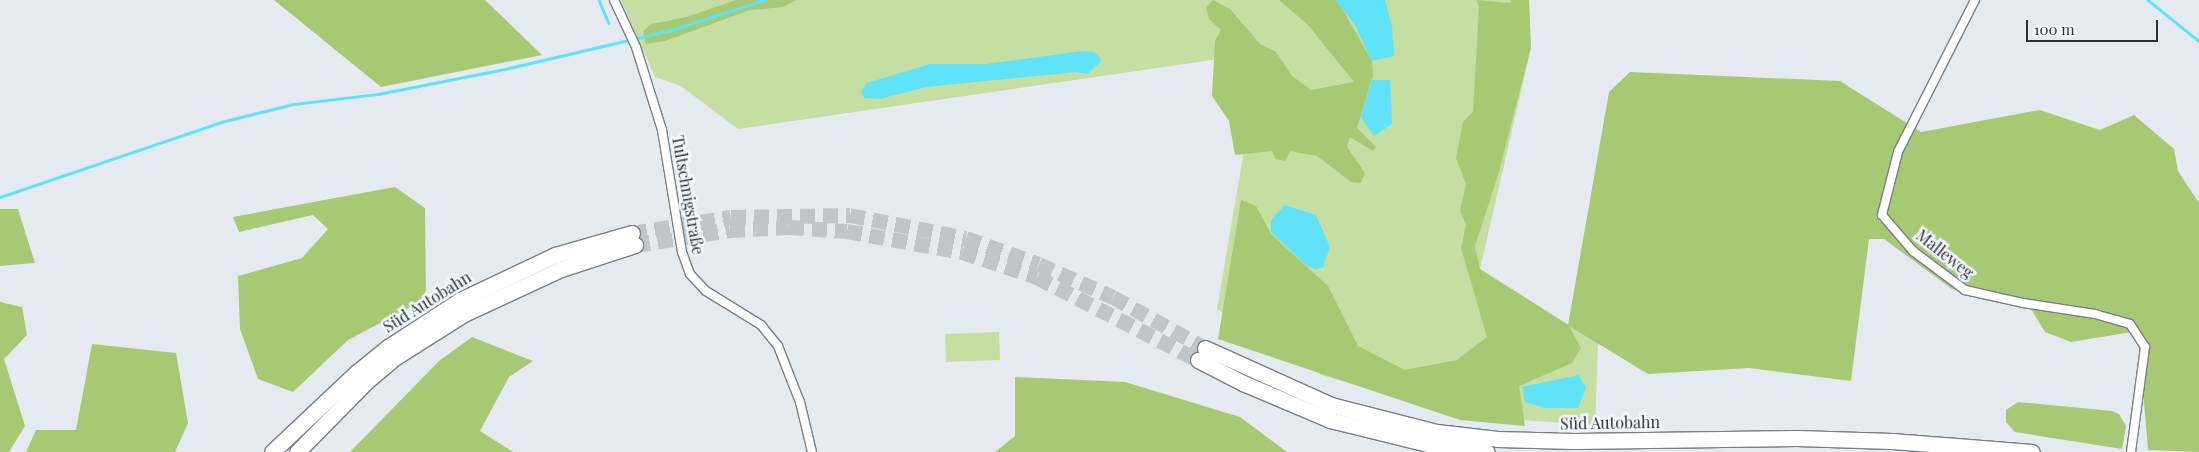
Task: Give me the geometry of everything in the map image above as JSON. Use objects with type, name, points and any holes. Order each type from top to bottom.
[{"type":"highway","name":"Süd Autobahn","points":[[272,452],[357,372],[388,347],[460,300],[555,255],[634,239],[561,269],[464,314],[396,358],[367,381],[297,452]]},
{"type":"highway","name":"Süd Autobahn","points":[[1488,452],[1411,441],[1330,420],[1251,387],[1202,354],[1331,405],[1379,419],[1445,433],[1498,439],[1574,441],[1834,440],[2032,452]]},
{"type":"street","name":"Tultschnigstraße","points":[[614,0],[636,47],[662,130],[682,252],[690,274],[706,291],[761,325],[778,346],[800,402],[812,452]]},
{"type":"street","name":"Malleweg","points":[[1975,0],[1898,152],[1882,215],[1913,251],[1965,290],[2023,303],[2095,314],[2130,324],[2145,347],[2131,452]]},
{"type":"green space","points":[[274,0],[485,0],[542,55],[381,87]]},
{"type":"green space","points":[[621,0],[1529,0],[1531,48],[1480,269],[1598,343],[1595,425],[1463,416],[1321,375],[1217,309],[1243,156],[1219,59],[738,129],[681,86],[655,77]]},
{"type":"green space","points":[[736,0],[797,0],[783,7],[750,10],[665,41],[646,44],[643,31],[651,24],[687,17]]},
{"type":"green space","points":[[1213,0],[1230,9],[1260,44],[1276,52],[1292,76],[1311,90],[1354,82],[1308,25],[1279,0],[1335,0],[1340,5],[1372,61],[1373,76],[1357,128],[1376,147],[1373,151],[1350,137],[1347,147],[1365,173],[1361,183],[1351,182],[1317,156],[1290,151],[1285,161],[1276,159],[1272,151],[1235,155],[1229,121],[1212,96],[1215,41],[1221,30],[1209,19],[1206,7]]},
{"type":"green space","points":[[1476,0],[1510,3],[1511,0],[1529,0],[1531,48],[1498,175],[1475,246],[1480,269],[1568,325],[1609,92],[1630,72],[1840,81],[1921,132],[2040,110],[2100,130],[2134,115],[2174,149],[2178,171],[2199,203],[2199,452],[2148,450],[2138,331],[2071,342],[2045,332],[2031,309],[1952,289],[1884,239],[1869,239],[1851,381],[1749,368],[1648,374],[1569,326],[1581,348],[1572,363],[1519,386],[1525,426],[1460,420],[1218,339],[1241,200],[1256,206],[1271,234],[1328,286],[1358,346],[1405,370],[1457,360],[1487,337],[1461,248],[1466,225],[1460,210],[1466,184],[1456,158],[1463,122],[1473,112],[1479,7]]},
{"type":"green space","points":[[395,187],[425,208],[426,299],[348,340],[293,392],[258,379],[240,329],[238,276],[302,258],[328,229],[313,215],[239,232],[233,217]]},
{"type":"green space","points":[[0,209],[18,209],[35,263],[0,266]]},
{"type":"green space","points":[[0,302],[22,307],[27,335],[4,359],[25,426],[9,452],[0,452]]},
{"type":"green space","points":[[999,332],[1000,360],[946,362],[945,334]]},
{"type":"green space","points":[[472,337],[533,361],[509,377],[480,431],[513,452],[350,452],[439,361]]},
{"type":"green space","points":[[92,344],[176,353],[188,423],[175,452],[26,452],[36,430],[76,430]]},
{"type":"green space","points":[[1015,377],[1125,382],[1240,417],[1287,452],[995,452],[1015,436]]},
{"type":"green space","points":[[2018,402],[2112,411],[2119,414],[2126,426],[2122,449],[2015,432],[2006,422],[2006,410]]},
{"type":"water","points":[[1335,0],[1385,0],[1392,26],[1394,56],[1372,61],[1355,25]]},
{"type":"water","points":[[1082,51],[1094,52],[1102,60],[1088,74],[1077,72],[926,87],[879,99],[864,98],[861,91],[867,83],[930,64],[986,64]]},
{"type":"water","points":[[1372,80],[1390,80],[1392,124],[1374,136],[1361,117]]},
{"type":"water","points":[[1285,205],[1316,215],[1330,247],[1323,267],[1316,270],[1306,265],[1271,232],[1271,220]]},
{"type":"water","points":[[1579,375],[1586,388],[1578,408],[1545,408],[1525,402],[1522,387]]},
{"type":"waterway","points":[[599,0],[609,23]]},
{"type":"waterway","points":[[0,197],[221,122],[294,104],[378,94],[505,69],[675,29],[764,0]]},
{"type":"waterway","points":[[2148,0],[2199,41]]},
{"type":"tunnel","points":[[632,233],[731,217],[850,215],[966,238],[1039,264],[1113,297],[1205,348]]},
{"type":"tunnel","points":[[635,245],[730,230],[789,227],[847,231],[962,252],[1037,277],[1198,360]]}]
